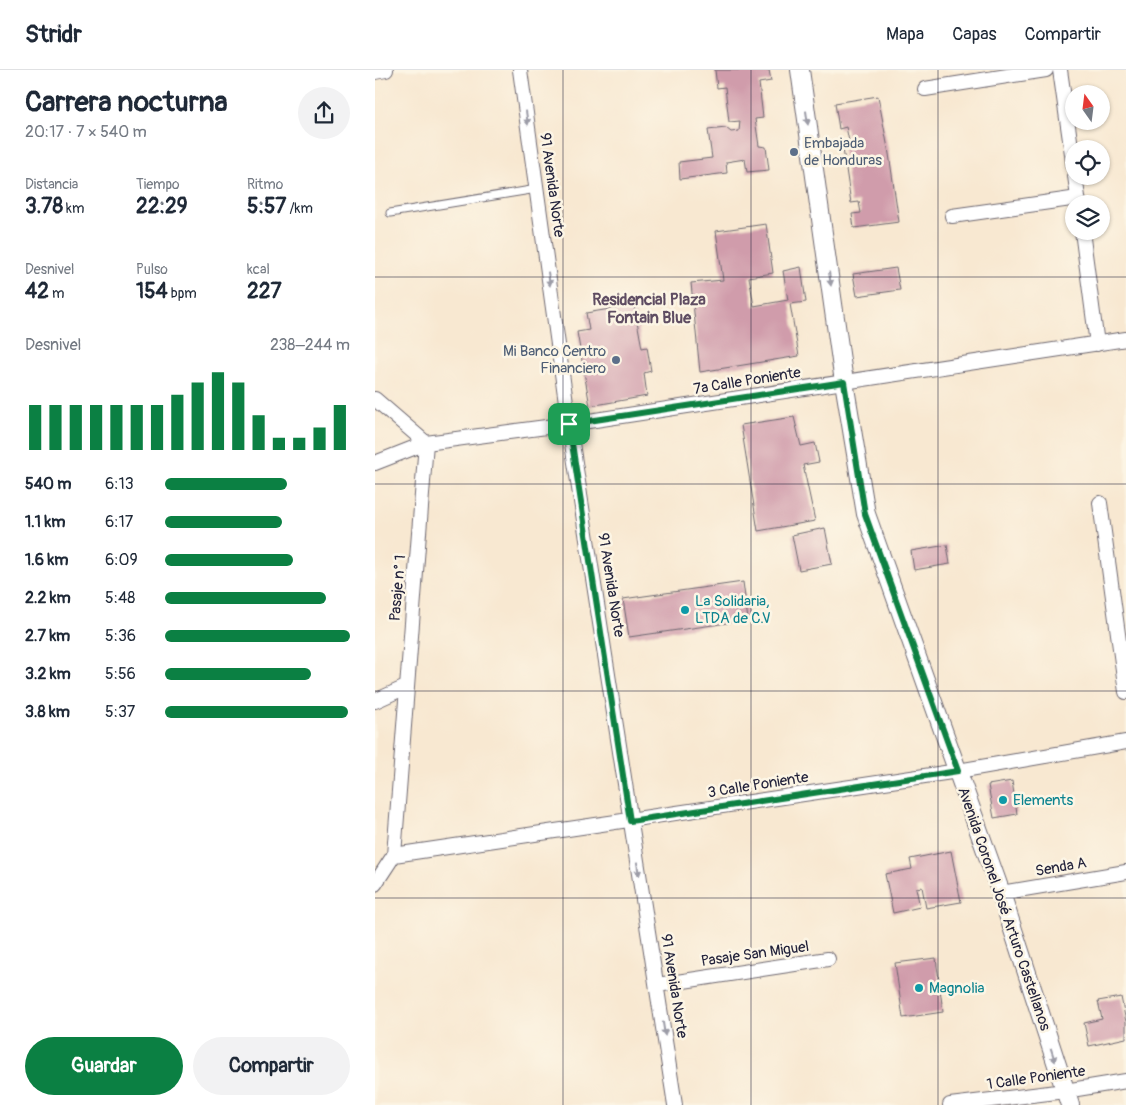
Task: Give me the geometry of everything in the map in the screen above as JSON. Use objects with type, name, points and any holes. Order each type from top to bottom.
[{"type":"street","points":[[375,72],[386,70]]},
{"type":"street","name":"91 Avenida Norte","points":[[520,70],[569,424],[675,1105]]},
{"type":"street","name":"Avenida Coronel José Arturo Castellanos","points":[[800,70],[844,382],[865,514],[1001,893],[1067,1098]]},
{"type":"street","points":[[925,89],[1046,70]]},
{"type":"street","points":[[1060,70],[1070,140]]},
{"type":"street","points":[[953,216],[1065,203]]},
{"type":"street","points":[[1083,240],[1097,344]]},
{"type":"street","name":"7a Calle Poniente","points":[[375,463],[426,443],[569,424],[1126,339]]},
{"type":"street","points":[[375,399],[426,443]]},
{"type":"street","name":"Pasaje n° 1","points":[[394,855],[426,443]]},
{"type":"street","points":[[1100,503],[1126,692]]},
{"type":"street","points":[[375,702],[406,687]]},
{"type":"street","name":"3 Calle Poniente","points":[[394,855],[958,771],[1126,742]]},
{"type":"street","points":[[375,884],[394,855]]},
{"type":"street","name":"Senda A","points":[[1001,893],[1126,872]]},
{"type":"street","name":"Pasaje San Miguel","points":[[657,985],[828,959]]},
{"type":"street","name":"1 Calle Poniente","points":[[950,1105],[1067,1098],[1126,1083]]},
{"type":"lane","points":[[390,214],[537,189]]},
{"type":"building","points":[[715,70],[769,70],[771,81],[759,83],[763,118],[755,119],[759,146],[766,147],[769,170],[747,172],[745,159],[726,162],[727,173],[680,179],[679,162],[712,158],[708,130],[726,128],[731,132],[739,131],[740,121],[729,122],[725,87],[717,88]]},
{"type":"building","points":[[878,96],[899,222],[854,228],[852,214],[861,213],[859,202],[851,203],[842,142],[849,141],[846,127],[839,129],[835,103]]},
{"type":"building","points":[[766,224],[773,273],[749,277],[754,306],[788,300],[783,271],[801,267],[806,302],[790,304],[799,356],[700,372],[691,283],[723,280],[716,231]]},
{"type":"building","points":[[896,268],[900,290],[857,296],[853,274]]},
{"type":"building","name":"Mi Banco Centro Financiero","points":[[634,305],[642,348],[647,347],[651,371],[644,373],[647,396],[590,406],[577,332],[589,330],[586,313]]},
{"type":"building","points":[[794,417],[801,446],[815,443],[819,462],[803,465],[815,521],[758,531],[741,425]]},
{"type":"building","points":[[825,528],[832,564],[799,570],[792,535]]},
{"type":"building","points":[[947,545],[950,564],[914,570],[911,551]]},
{"type":"building","name":"La Solidaria, LTDA de C.V","points":[[743,582],[748,620],[629,637],[623,599]]},
{"type":"building","name":"Elements","points":[[1012,781],[1017,814],[994,818],[988,785]]},
{"type":"building","points":[[951,851],[961,902],[926,908],[922,887],[916,888],[920,907],[893,913],[885,874],[912,869],[910,859]]},
{"type":"building","name":"Magnolia","points":[[936,958],[943,1012],[903,1018],[895,963]]},
{"type":"building","points":[[1121,997],[1126,1022],[1126,1038],[1089,1046],[1084,1023],[1102,1019],[1098,1001]]},
{"type":"place","name":"Embajada de Honduras","points":[[794,152]]},
{"type":"place","name":"Mi Banco Centro Financiero","points":[[616,360]]},
{"type":"place","name":"La Solidaria, LTDA de C.V","points":[[685,610]]},
{"type":"place","name":"Elements","points":[[1003,800]]},
{"type":"place","name":"Magnolia","points":[[919,988]]},
{"type":"district","name":"Residencial Plaza Fontain Blue","points":[[649,309]]},
{"type":"route","points":[[844,382],[865,514],[958,771],[630,821],[569,424],[844,382]]}]
